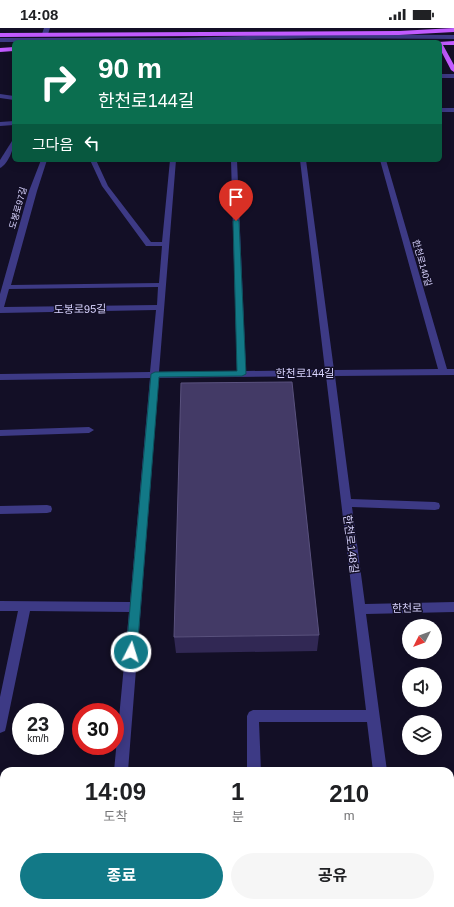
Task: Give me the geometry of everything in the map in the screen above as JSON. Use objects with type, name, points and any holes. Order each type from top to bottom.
[{"type":"main road","points":[[432,29],[438,40]]},
{"type":"main road","points":[[0,35],[399,33],[432,29],[454,30]]},
{"type":"main road","points":[[442,41],[454,41]]},
{"type":"main road","points":[[442,48],[454,70]]},
{"type":"main road","points":[[0,50],[12,49]]},
{"type":"street","points":[[45,34],[47,28]]},
{"type":"street","points":[[157,40],[313,36],[413,40]]},
{"type":"street","points":[[442,40],[454,37]]},
{"type":"street","points":[[292,40],[367,38],[414,40]]},
{"type":"street","points":[[0,42],[12,42]]},
{"type":"street","points":[[0,42],[12,44]]},
{"type":"street","points":[[442,76],[454,76]]},
{"type":"street","points":[[0,96],[12,98]]},
{"type":"street","points":[[442,110],[454,110]]},
{"type":"street","points":[[0,124],[12,123]]},
{"type":"street","points":[[0,166],[4,156],[12,145]]},
{"type":"street","name":"도봉로97길","points":[[0,309],[33,191],[43,162]]},
{"type":"street","points":[[94,162],[105,186],[149,244],[167,244]]},
{"type":"street","points":[[121,767],[174,162]]},
{"type":"street","points":[[234,162],[242,374]]},
{"type":"street","points":[[302,162],[329,373]]},
{"type":"street","name":"한천로140길","points":[[384,162],[442,372]]},
{"type":"street","name":"도봉로95길","points":[[6,287],[162,285]]},
{"type":"street","name":"도봉로95길","points":[[0,309],[160,308]]},
{"type":"street","name":"한천로144길","points":[[0,377],[155,374],[454,372]]},
{"type":"street","name":"한천로148길","points":[[329,373],[379,767]]},
{"type":"street","points":[[0,434],[89,430]]},
{"type":"street","points":[[346,503],[435,506]]},
{"type":"street","points":[[0,510],[47,509]]},
{"type":"street","points":[[0,606],[135,607]]},
{"type":"street","points":[[0,727],[24,606]]},
{"type":"street","name":"한천로","points":[[360,609],[454,607]]},
{"type":"street","points":[[254,767],[253,716],[373,716]]},
{"type":"building","points":[[292,382],[319,635],[174,637],[181,383]]},
{"type":"route","points":[[131,652],[155,374],[242,374],[236,221]]}]
